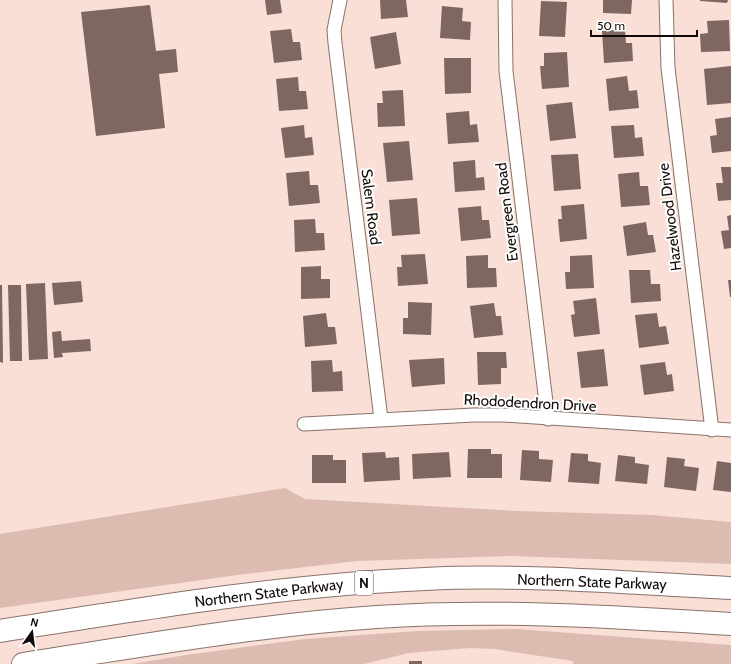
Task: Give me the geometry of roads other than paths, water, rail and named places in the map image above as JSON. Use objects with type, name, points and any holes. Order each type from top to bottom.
[{"type":"highway","name":"Northern State Parkway","points":[[0,631],[220,597],[322,585],[382,581],[528,578],[731,588]]},
{"type":"highway","points":[[23,664],[175,640],[279,626],[379,617],[533,614],[731,624]]},
{"type":"street","name":"Salem Road","points":[[340,0],[334,30],[335,43],[381,419]]},
{"type":"street","name":"Evergreen Road","points":[[505,0],[506,71],[548,419]]},
{"type":"street","name":"Hazelwood Drive","points":[[666,0],[668,68],[712,430]]},
{"type":"street","name":"Rhododendron Drive","points":[[304,424],[381,419],[503,415],[712,430],[731,430]]}]
